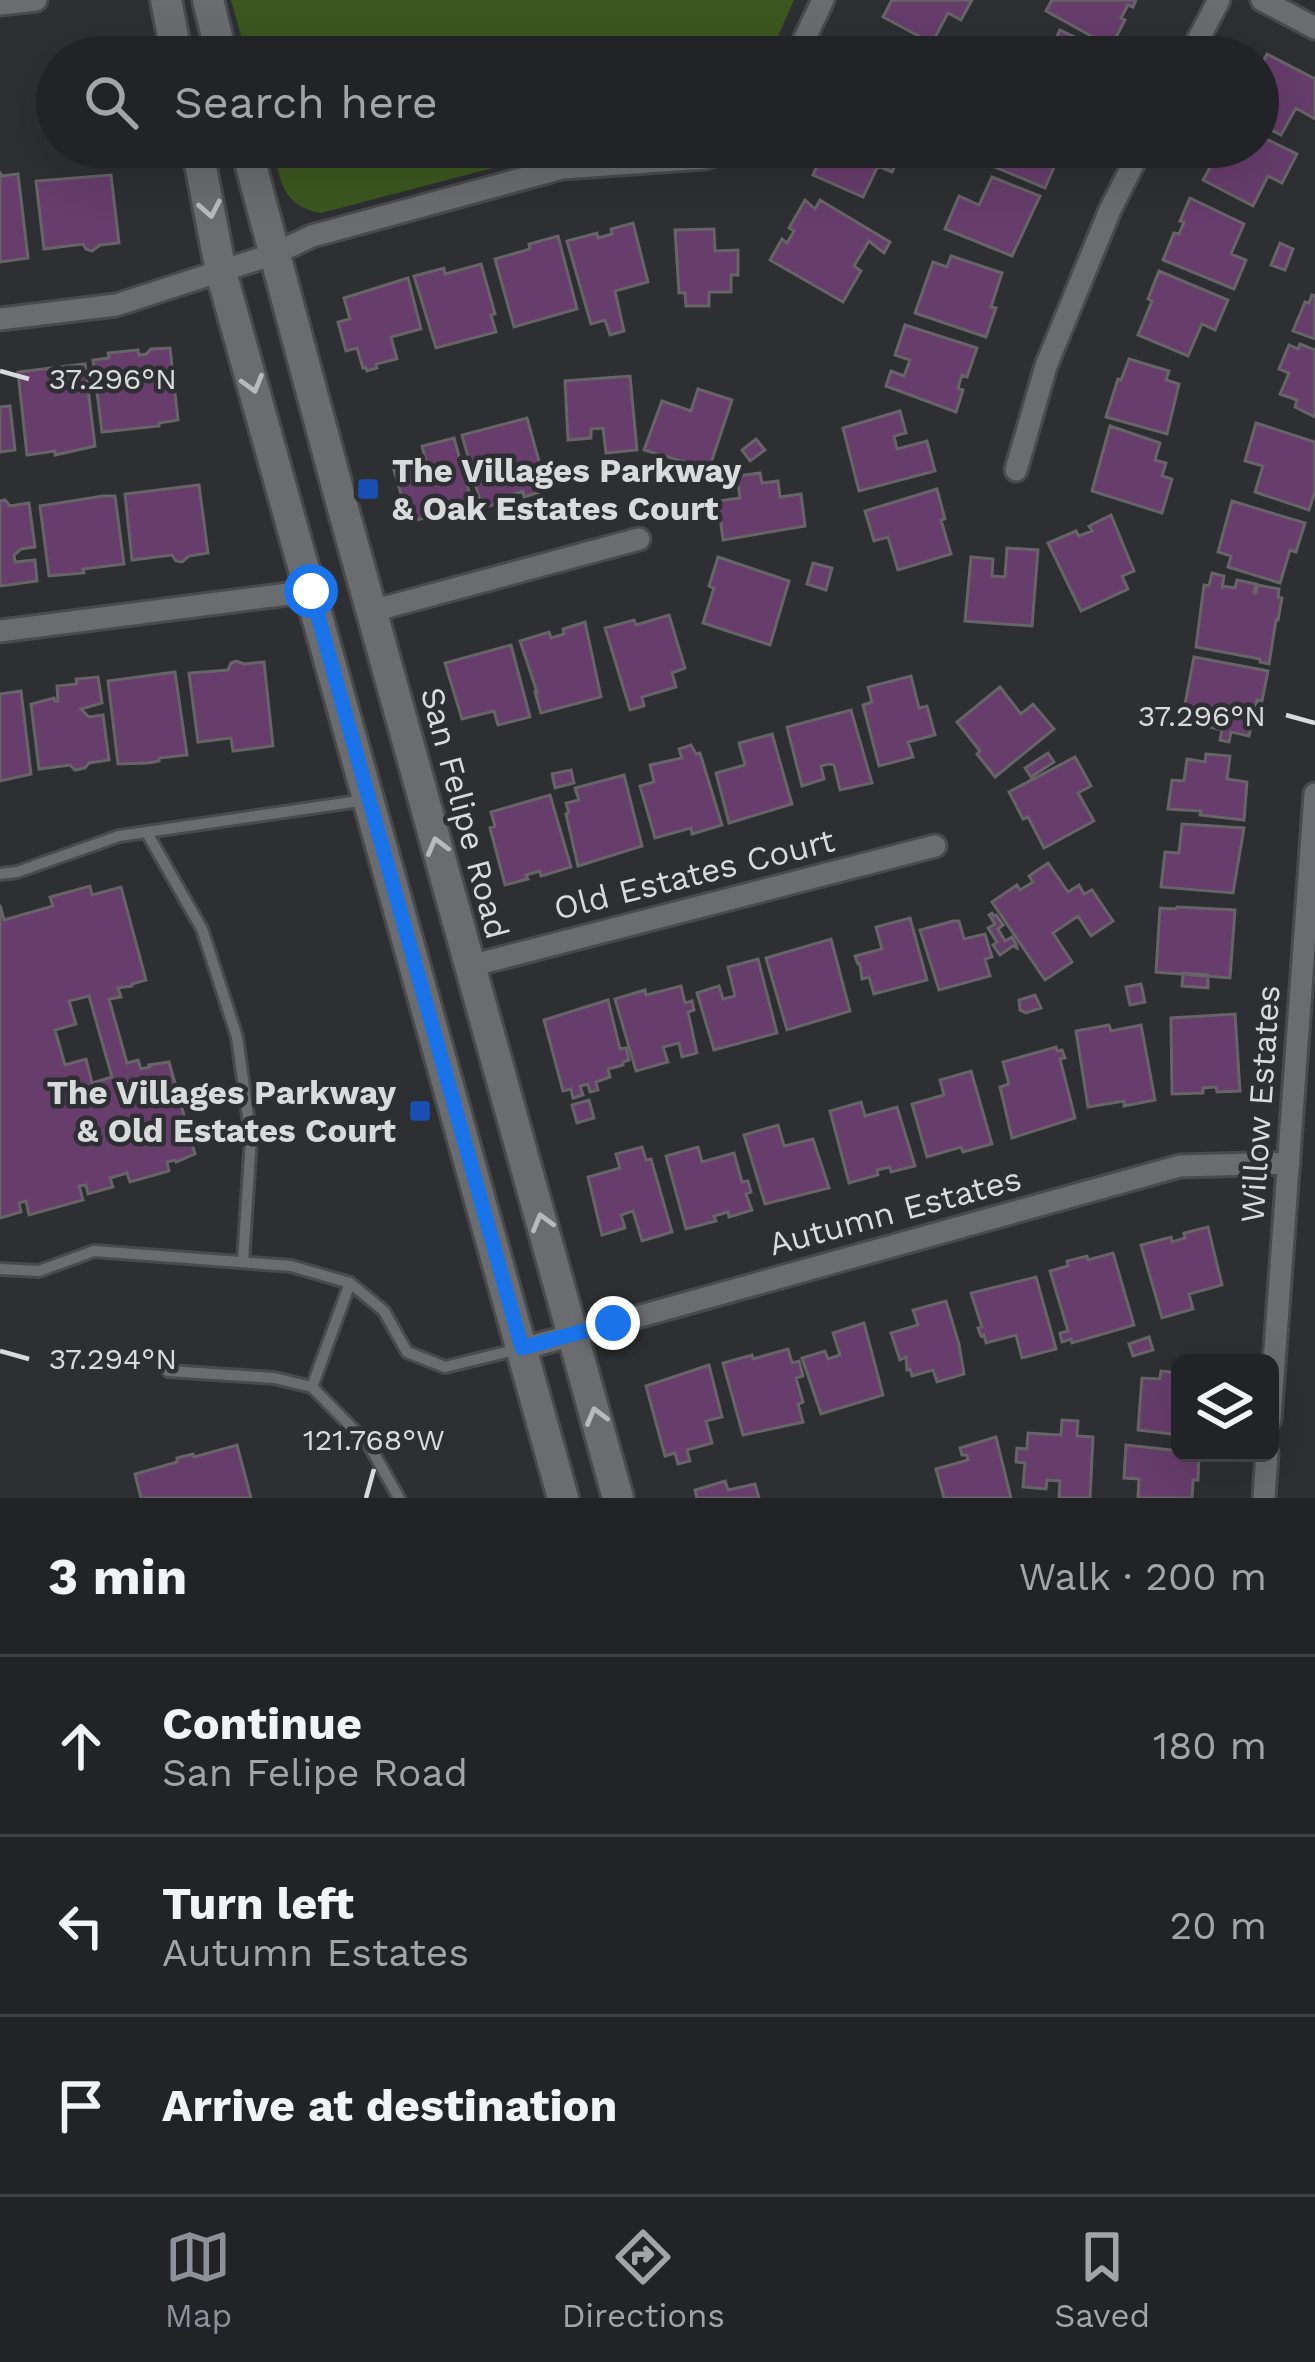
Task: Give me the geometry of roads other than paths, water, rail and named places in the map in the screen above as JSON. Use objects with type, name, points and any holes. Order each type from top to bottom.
[{"type":"street","points":[[0,4],[35,0]]},
{"type":"street","points":[[166,0],[173,36]]},
{"type":"street","points":[[208,0],[217,36]]},
{"type":"street","points":[[806,36],[823,0]]},
{"type":"street","points":[[1200,36],[1219,0]]},
{"type":"street","points":[[1262,0],[1315,28]]},
{"type":"street","points":[[201,168],[221,272],[563,1498]]},
{"type":"street","name":"San Felipe Road","points":[[251,168],[618,1498]]},
{"type":"street","points":[[0,319],[116,305],[274,254],[312,236],[562,168]]},
{"type":"street","points":[[1016,470],[1046,367],[1131,168]]},
{"type":"street","points":[[372,611],[639,539]]},
{"type":"street","points":[[0,631],[311,591]]},
{"type":"street","name":"Willow Estates","points":[[1275,1354],[1315,794]]},
{"type":"street","name":"Old Estates Court","points":[[470,966],[935,846]]},
{"type":"street","name":"Autumn Estates","points":[[522,1348],[1180,1166],[1289,1163]]},
{"type":"street","points":[[1264,1498],[1267,1462]]},
{"type":"lane","points":[[0,874],[119,836],[369,799]]},
{"type":"lane","points":[[147,832],[202,929],[237,1037],[251,1138],[243,1262]]},
{"type":"lane","points":[[0,1268],[39,1271],[94,1251],[292,1266],[350,1283],[384,1311],[407,1352],[445,1367],[522,1348]]},
{"type":"lane","points":[[312,1387],[350,1283]]},
{"type":"lane","points":[[168,1371],[274,1378],[312,1387],[369,1445],[399,1498]]},
{"type":"place","name":"The Villages Parkway & Oak Estates Court","points":[[368,489]]},
{"type":"place","name":"The Villages Parkway & Old Estates Court","points":[[420,1111]]}]
